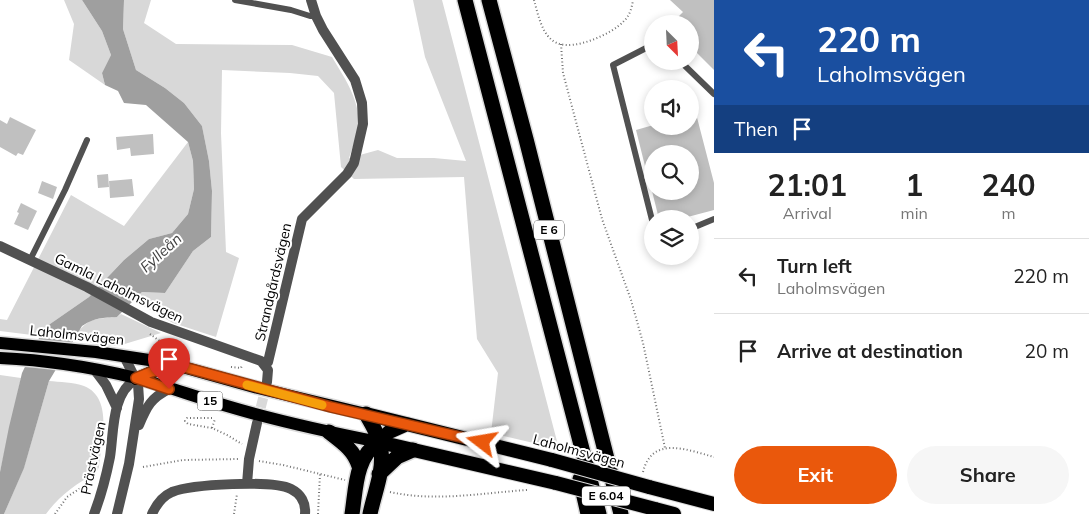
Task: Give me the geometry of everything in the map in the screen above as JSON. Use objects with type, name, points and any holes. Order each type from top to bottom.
[{"type":"highway","name":"E 6","points":[[465,0],[600,514]]},
{"type":"highway","name":"E 6","points":[[489,0],[621,514]]},
{"type":"highway","points":[[557,349],[554,371],[588,514]]},
{"type":"highway","points":[[366,414],[376,430],[382,458],[370,514]]},
{"type":"highway","name":"Laholmsvägen","points":[[366,414],[646,481],[714,504]]},
{"type":"highway","points":[[352,514],[359,466],[371,448],[390,432],[407,424]]},
{"type":"highway","points":[[329,432],[349,447],[356,457],[359,466]]},
{"type":"highway","name":"E 6.04","points":[[379,442],[556,483],[674,514]]},
{"type":"highway","points":[[379,474],[397,457],[413,450]]},
{"type":"main road","name":"Laholmsvägen","points":[[0,343],[96,352],[180,366],[258,388],[366,414]]},
{"type":"main road","name":"15","points":[[0,358],[61,363],[136,378],[228,407],[329,432],[379,442]]},
{"type":"main road","name":"Laholmsvägen","points":[[136,378],[151,372],[180,366]]},
{"type":"street","name":"Strandgårdsvägen","points":[[266,364],[302,219],[351,169],[359,147],[363,124],[362,103],[354,80],[316,16],[311,0]]},
{"type":"street","name":"Gamla Laholmsvägen","points":[[0,246],[87,288],[151,322],[253,357],[266,364]]},
{"type":"street","points":[[117,514],[134,437],[139,398],[136,378],[124,356]]},
{"type":"street","points":[[266,364],[268,370],[267,382]]},
{"type":"street","name":"Prästvägen","points":[[94,369],[106,384],[117,408]]},
{"type":"street","name":"Prästvägen","points":[[94,514],[110,458],[117,408],[125,387],[136,378]]},
{"type":"street","points":[[134,437],[149,404],[154,398],[169,389]]},
{"type":"street","points":[[243,483],[257,423]]},
{"type":"street","points":[[152,514],[156,505],[171,492],[189,488],[243,483],[292,489],[302,498],[306,509],[305,514]]},
{"type":"lane","points":[[235,0],[316,16]]},
{"type":"lane","points":[[644,49],[613,65],[649,210]]},
{"type":"lane","points":[[689,70],[714,94]]},
{"type":"lane","points":[[30,260],[88,140]]},
{"type":"lane","points":[[699,225],[714,219]]},
{"type":"path","points":[[534,0],[542,25],[549,36],[556,43],[561,44],[580,44],[611,31],[625,21],[631,10],[633,0]]},
{"type":"path","points":[[561,44],[563,74],[602,219],[631,300],[643,343],[665,448]]},
{"type":"path","points":[[151,322],[149,333],[172,350],[182,353]]},
{"type":"path","points":[[231,367],[241,368],[242,362]]},
{"type":"path","points":[[212,418],[187,418],[185,421],[188,424],[212,428],[240,444],[251,446]]},
{"type":"path","points":[[212,428],[215,419]]},
{"type":"path","points":[[646,481],[645,465],[650,456],[665,448],[686,449],[714,457]]},
{"type":"path","points":[[143,467],[190,460],[249,459],[283,465],[348,481]]},
{"type":"path","points":[[318,514],[320,474]]},
{"type":"path","points":[[55,514],[67,497],[98,477]]},
{"type":"path","points":[[234,514],[243,483]]},
{"type":"path","points":[[383,490],[407,496],[431,498],[529,490]]},
{"type":"shaded area","points":[[64,0],[82,0],[102,31],[111,55],[102,73],[105,85],[69,60],[74,24]]},
{"type":"shaded area","points":[[124,0],[151,0],[144,23],[176,44],[292,45],[332,57],[355,100],[359,119],[349,158],[378,150],[397,158],[434,158],[466,161],[425,57],[413,0],[442,0],[559,449],[491,433],[498,373],[477,339],[464,177],[354,179],[341,167],[334,93],[318,76],[222,70],[221,133],[226,252],[239,258],[216,337],[173,323],[135,301],[142,292],[165,293],[193,251],[211,237],[212,191],[209,161],[202,126],[184,103],[165,88],[136,70],[123,29]]},
{"type":"shaded area","points":[[188,142],[193,161],[194,189],[188,214],[172,233],[149,239],[124,260],[89,297],[50,324],[40,336],[0,331],[0,319],[7,320],[71,195],[124,226]]},
{"type":"shaded area","points":[[121,314],[161,333],[118,346],[97,345],[75,336],[84,325],[93,320],[117,317]]},
{"type":"shaded area","points":[[0,375],[21,378],[0,472]]},
{"type":"shaded area","points":[[49,381],[84,386],[93,392],[99,400],[104,422],[99,467],[96,473],[75,486],[51,507],[46,514],[4,514],[24,467]]},
{"type":"water","name":"Fylleån","points":[[82,0],[124,0],[123,29],[136,70],[165,88],[184,103],[202,126],[209,161],[212,191],[211,237],[193,251],[165,293],[142,292],[117,317],[95,319],[82,326],[49,381],[24,468],[4,514],[0,514],[0,472],[9,427],[22,373],[40,336],[50,324],[89,297],[124,260],[149,239],[172,233],[188,214],[194,189],[193,161],[188,142],[146,105],[124,103],[118,91],[105,85],[102,73],[111,55],[102,31]]},
{"type":"building","points":[[670,0],[714,0],[714,70],[699,55],[699,15],[680,15],[683,12]]},
{"type":"building","points":[[10,117],[36,130],[23,155],[18,153],[16,156],[0,147],[0,120],[7,124]]},
{"type":"building","points":[[699,125],[714,183],[714,210],[699,214],[699,210],[657,210],[654,200],[699,200],[699,145],[644,145],[644,162],[636,130],[644,128],[644,135],[699,135]]},
{"type":"building","points":[[153,134],[154,154],[131,156],[130,148],[117,150],[116,137]]},
{"type":"building","points":[[108,174],[109,187],[98,188],[97,175]]},
{"type":"building","points":[[132,179],[134,196],[110,198],[109,181]]},
{"type":"building","points":[[42,181],[57,187],[53,199],[38,193]]},
{"type":"building","points":[[21,203],[37,211],[28,230],[14,224]]},
{"type":"tunnel","points":[[257,422],[267,383]]},
{"type":"slow traffic","points":[[247,385],[322,405]]},
{"type":"route","points":[[169,389],[136,378],[151,372],[180,366],[331,407],[482,442]]}]
